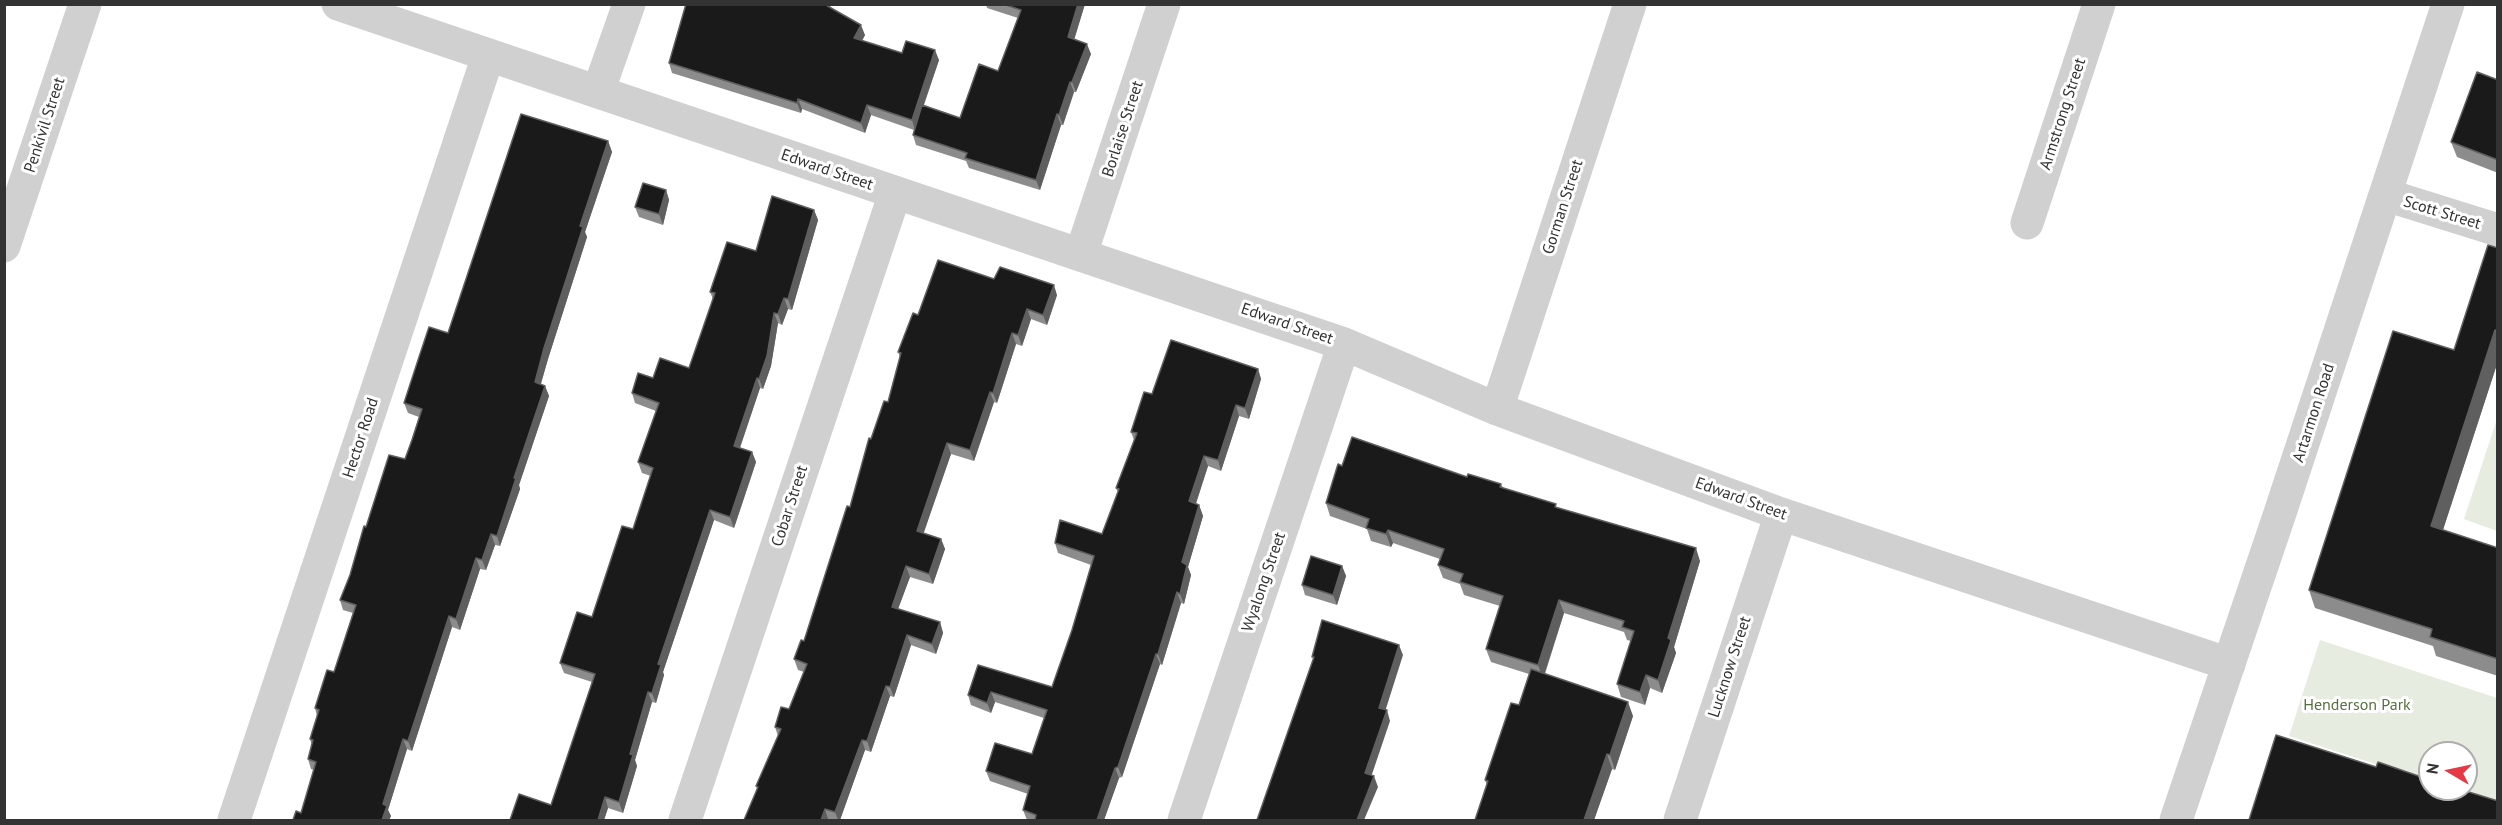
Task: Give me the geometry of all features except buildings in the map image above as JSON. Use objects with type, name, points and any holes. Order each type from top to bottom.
[{"type":"street","name":"Penkivil Street","points":[[4,246],[85,4]]},
{"type":"street","name":"Edward Street","points":[[338,4],[1344,344],[1497,409],[1781,514],[2229,664]]},
{"type":"street","points":[[598,92],[629,4]]},
{"type":"street","name":"Borlaise Street","points":[[1081,254],[1164,4]]},
{"type":"street","name":"Gorman Street","points":[[1497,409],[1630,4]]},
{"type":"street","name":"Armstrong Street","points":[[2026,223],[2099,4]]},
{"type":"street","name":"Artarmon Road","points":[[2176,820],[2448,4]]},
{"type":"street","name":"Hector Road","points":[[234,820],[488,56]]},
{"type":"street","name":"Cobar Street","points":[[685,820],[895,192]]},
{"type":"street","name":"Scott Street","points":[[2386,195],[2498,230]]},
{"type":"street","name":"Wyalong Street","points":[[1184,820],[1344,344]]},
{"type":"street","name":"Lucknow Street","points":[[1680,820],[1781,514]]},
{"type":"green space","points":[[2497,419],[2497,531],[2464,519]]},
{"type":"green space","name":"Henderson Park","points":[[2320,640],[2497,698],[2497,804],[2478,798],[2478,741],[2418,741],[2418,778],[2289,736]]}]
